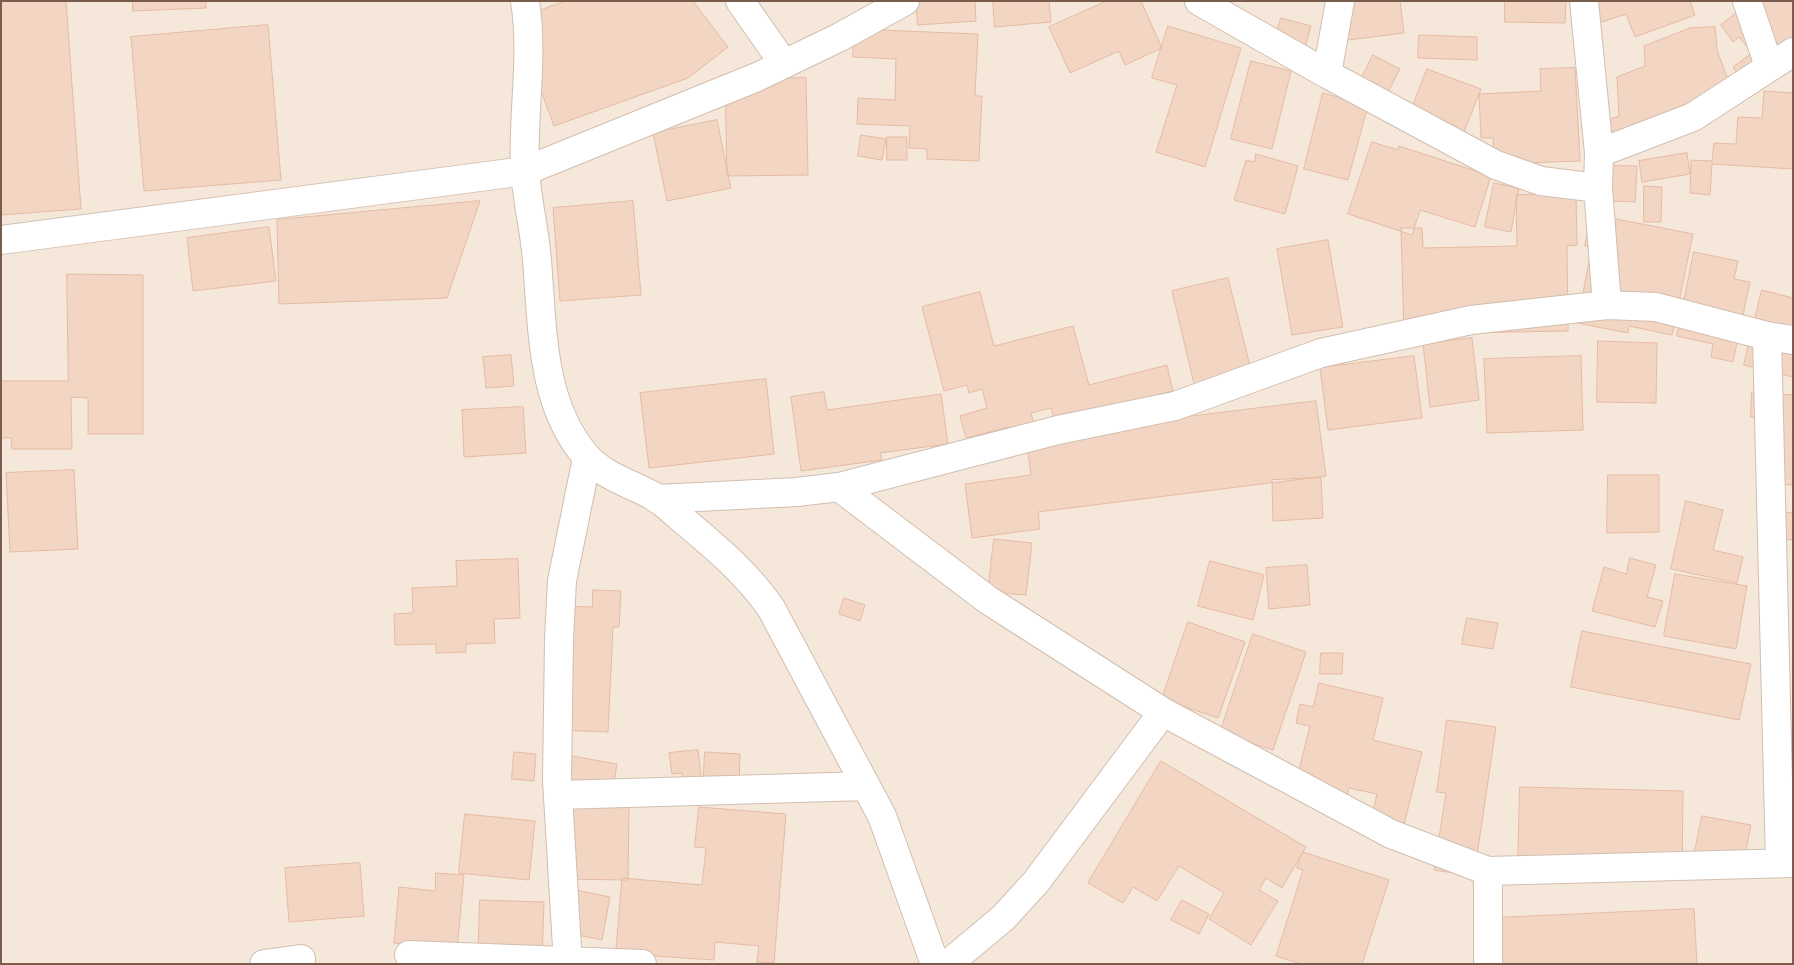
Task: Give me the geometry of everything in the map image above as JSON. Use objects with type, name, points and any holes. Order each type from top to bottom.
[{"type":"street","points":[[526,1],[528,50],[525,171],[535,248],[546,367],[574,442],[587,458],[608,474],[658,499],[715,547],[755,586],[771,608],[882,816],[935,964]]},
{"type":"street","points":[[740,1],[784,64]]},
{"type":"street","points":[[1,240],[525,171],[695,103],[784,64],[905,1]]},
{"type":"street","points":[[1199,1],[1327,74],[1496,165],[1541,180],[1598,188]]},
{"type":"street","points":[[1327,74],[1340,1]]},
{"type":"street","points":[[1584,1],[1599,153],[1598,188],[1607,305]]},
{"type":"street","points":[[1747,1],[1769,66]]},
{"type":"street","points":[[1599,153],[1693,117],[1793,52]]},
{"type":"street","points":[[658,499],[797,492],[839,487],[1058,430],[1175,406],[1321,353],[1471,320],[1607,305],[1656,307],[1780,338],[1786,863],[1488,871],[1391,834],[1163,712],[988,600],[839,487]]},
{"type":"street","points":[[568,962],[558,795],[559,639],[562,581],[587,458]]},
{"type":"street","points":[[948,964],[1003,918],[1036,882],[1163,712]]},
{"type":"street","points":[[558,795],[866,786]]},
{"type":"street","points":[[1488,871],[1488,964]]},
{"type":"street","points":[[409,955],[642,964]]},
{"type":"street","points":[[264,964],[301,959]]},
{"type":"shaded area","points":[[1,1],[1793,1],[1793,964],[1,964]]},
{"type":"building","points":[[1,1],[66,1],[81,209],[1,215]]},
{"type":"building","points":[[133,1],[206,1],[206,8],[133,11]]},
{"type":"building","points":[[565,1],[693,1],[728,47],[688,78],[554,126],[515,20]]},
{"type":"building","points":[[916,1],[975,1],[976,21],[918,25]]},
{"type":"building","points":[[993,1],[1049,1],[1051,22],[995,27]]},
{"type":"building","points":[[1107,1],[1141,1],[1162,48],[1125,65],[1119,51],[1070,73],[1049,27]]},
{"type":"building","points":[[1327,1],[1400,1],[1404,33],[1332,42]]},
{"type":"building","points":[[1505,1],[1566,1],[1565,23],[1505,22]]},
{"type":"building","points":[[1588,1],[1690,1],[1695,15],[1635,37],[1626,14],[1596,24]]},
{"type":"building","points":[[1752,1],[1793,1],[1793,58],[1750,90],[1733,67],[1752,53],[1739,37],[1733,42],[1721,25]]},
{"type":"building","points":[[1281,18],[1311,26],[1304,51],[1274,42]]},
{"type":"building","points":[[268,25],[281,180],[144,191],[131,37]]},
{"type":"building","points":[[1168,26],[1241,48],[1205,167],[1156,152],[1177,85],[1152,78]]},
{"type":"building","points":[[1715,27],[1717,50],[1727,77],[1765,74],[1600,144],[1599,123],[1619,116],[1617,77],[1645,66],[1644,46],[1690,28]]},
{"type":"building","points":[[854,29],[978,34],[975,96],[982,96],[979,161],[927,159],[927,149],[909,148],[910,126],[857,124],[858,98],[895,100],[896,59],[853,57]]},
{"type":"building","points":[[1419,35],[1477,37],[1477,60],[1418,58]]},
{"type":"building","points":[[1373,55],[1400,69],[1379,109],[1353,96]]},
{"type":"building","points":[[1251,61],[1291,71],[1272,149],[1231,139]]},
{"type":"building","points":[[1575,68],[1580,161],[1495,164],[1493,138],[1481,138],[1479,94],[1541,91],[1540,69]]},
{"type":"building","points":[[1427,69],[1481,89],[1458,147],[1405,127]]},
{"type":"building","points":[[806,78],[808,175],[727,176],[725,79]]},
{"type":"building","points":[[1793,85],[1793,169],[1712,164],[1710,195],[1690,193],[1691,160],[1712,161],[1714,143],[1736,144],[1738,117],[1762,118],[1764,91],[1792,93]]},
{"type":"building","points":[[1323,93],[1368,105],[1348,180],[1304,169]]},
{"type":"building","points":[[717,120],[731,188],[667,201],[653,133]]},
{"type":"building","points":[[861,135],[886,139],[882,160],[858,156]]},
{"type":"building","points":[[887,137],[907,137],[907,160],[887,160]]},
{"type":"building","points":[[1372,142],[1398,150],[1399,146],[1491,176],[1475,227],[1420,210],[1412,235],[1348,214]]},
{"type":"building","points":[[1687,153],[1690,174],[1642,182],[1639,161]]},
{"type":"building","points":[[1256,154],[1298,166],[1285,214],[1234,200],[1246,160],[1254,162]]},
{"type":"building","points":[[1594,165],[1637,166],[1635,202],[1593,200]]},
{"type":"building","points":[[1494,183],[1519,188],[1511,232],[1485,227]]},
{"type":"building","points":[[1644,186],[1662,187],[1661,222],[1644,222]]},
{"type":"building","points":[[1576,194],[1577,245],[1567,246],[1568,331],[1404,334],[1401,228],[1422,228],[1423,248],[1517,246],[1516,195]]},
{"type":"building","points":[[480,201],[447,298],[279,304],[277,220]]},
{"type":"building","points":[[633,201],[641,295],[560,301],[553,208]]},
{"type":"building","points":[[1591,214],[1693,234],[1672,335],[1629,326],[1628,333],[1577,323],[1592,247],[1585,246]]},
{"type":"building","points":[[269,227],[276,281],[193,291],[187,238]]},
{"type":"building","points":[[1328,240],[1343,327],[1292,335],[1277,249]]},
{"type":"building","points":[[1694,252],[1738,261],[1734,279],[1750,282],[1733,362],[1711,357],[1713,344],[1677,336]]},
{"type":"building","points":[[67,274],[143,275],[143,434],[88,434],[88,398],[71,397],[72,449],[12,449],[11,438],[1,438],[1,381],[68,381]]},
{"type":"building","points":[[1228,278],[1253,378],[1196,392],[1172,291]]},
{"type":"building","points":[[1762,290],[1793,298],[1793,377],[1744,365]]},
{"type":"building","points":[[980,292],[994,346],[1073,326],[1089,385],[1167,365],[1173,391],[1055,421],[1051,408],[1031,413],[1036,432],[1012,438],[1009,427],[966,438],[960,416],[987,408],[982,389],[969,393],[967,385],[944,391],[922,307]]},
{"type":"building","points":[[1472,338],[1479,400],[1430,407],[1423,344]]},
{"type":"building","points":[[1598,341],[1657,343],[1656,403],[1597,402]]},
{"type":"building","points":[[511,355],[514,386],[486,388],[483,357]]},
{"type":"building","points":[[1414,356],[1422,418],[1328,430],[1320,368]]},
{"type":"building","points":[[1581,356],[1583,430],[1487,433],[1484,359]]},
{"type":"building","points":[[766,379],[774,454],[649,468],[640,393]]},
{"type":"building","points":[[824,392],[827,410],[941,394],[948,444],[880,453],[882,460],[801,471],[791,397]]},
{"type":"building","points":[[1752,392],[1793,395],[1793,485],[1762,483],[1766,418],[1751,417]]},
{"type":"building","points":[[1316,401],[1326,476],[1038,512],[1040,529],[972,538],[965,484],[1031,475],[1026,437]]},
{"type":"building","points":[[523,407],[526,453],[464,457],[462,410]]},
{"type":"building","points":[[74,470],[78,549],[10,552],[6,473]]},
{"type":"building","points":[[1608,475],[1659,475],[1659,532],[1607,533]]},
{"type":"building","points":[[1321,478],[1323,518],[1273,521],[1272,480]]},
{"type":"building","points":[[1686,501],[1723,510],[1713,550],[1743,557],[1737,583],[1671,569]]},
{"type":"building","points":[[1770,511],[1793,513],[1793,540],[1768,538]]},
{"type":"building","points":[[994,539],[1032,543],[1026,595],[988,592]]},
{"type":"building","points":[[1630,558],[1656,565],[1647,597],[1663,601],[1655,627],[1592,611],[1604,567],[1626,574]]},
{"type":"building","points":[[518,559],[520,618],[494,619],[495,643],[466,644],[466,652],[436,653],[436,644],[395,645],[394,614],[413,613],[412,588],[457,586],[456,561]]},
{"type":"building","points":[[1210,561],[1264,575],[1253,620],[1198,606]]},
{"type":"building","points":[[1307,565],[1310,605],[1269,609],[1266,568]]},
{"type":"building","points":[[1675,574],[1747,586],[1736,649],[1664,636]]},
{"type":"building","points":[[593,590],[621,591],[619,627],[613,627],[608,732],[557,730],[563,606],[592,607]]},
{"type":"building","points":[[844,598],[865,605],[860,621],[839,614]]},
{"type":"building","points":[[1467,618],[1498,623],[1493,649],[1462,644]]},
{"type":"building","points":[[1188,622],[1245,642],[1218,718],[1162,699]]},
{"type":"building","points":[[1582,631],[1751,664],[1739,720],[1571,687]]},
{"type":"building","points":[[1253,634],[1306,652],[1273,750],[1220,733]]},
{"type":"building","points":[[1321,653],[1343,653],[1342,674],[1320,674]]},
{"type":"building","points":[[1319,683],[1383,698],[1373,740],[1422,752],[1400,841],[1367,834],[1377,794],[1349,788],[1346,799],[1295,786],[1310,726],[1296,723],[1300,704],[1313,707]]},
{"type":"building","points":[[1447,720],[1496,727],[1474,876],[1434,870],[1446,793],[1437,792]]},
{"type":"building","points":[[698,750],[703,792],[684,794],[682,773],[672,774],[669,753]]},
{"type":"building","points":[[514,752],[536,754],[534,781],[512,779]]},
{"type":"building","points":[[705,752],[740,754],[739,791],[703,790]]},
{"type":"building","points":[[561,754],[617,764],[613,789],[556,778]]},
{"type":"building","points":[[1161,761],[1306,847],[1282,888],[1266,878],[1259,890],[1278,901],[1251,945],[1209,919],[1224,893],[1179,866],[1157,901],[1133,887],[1123,903],[1088,883]]},
{"type":"building","points":[[1520,787],[1683,791],[1682,876],[1518,866]]},
{"type":"building","points":[[560,805],[629,806],[628,880],[559,879]]},
{"type":"building","points":[[699,807],[786,814],[774,963],[757,962],[759,946],[715,942],[714,960],[640,955],[641,951],[616,949],[622,878],[702,885],[706,848],[695,847]]},
{"type":"building","points":[[465,814],[535,821],[529,880],[459,873]]},
{"type":"building","points":[[1702,816],[1751,825],[1743,866],[1694,856]]},
{"type":"building","points":[[1303,852],[1389,880],[1362,964],[1301,964],[1276,956],[1303,870],[1297,868]]},
{"type":"building","points":[[360,863],[364,916],[289,922],[285,868]]},
{"type":"building","points":[[436,873],[464,875],[457,949],[394,943],[399,887],[435,891]]},
{"type":"building","points":[[571,889],[610,897],[602,940],[563,932]]},
{"type":"building","points":[[480,900],[544,902],[542,964],[478,964]]},
{"type":"building","points":[[1182,900],[1209,914],[1199,934],[1171,920]]},
{"type":"building","points":[[1694,909],[1697,964],[1496,964],[1494,918]]}]
